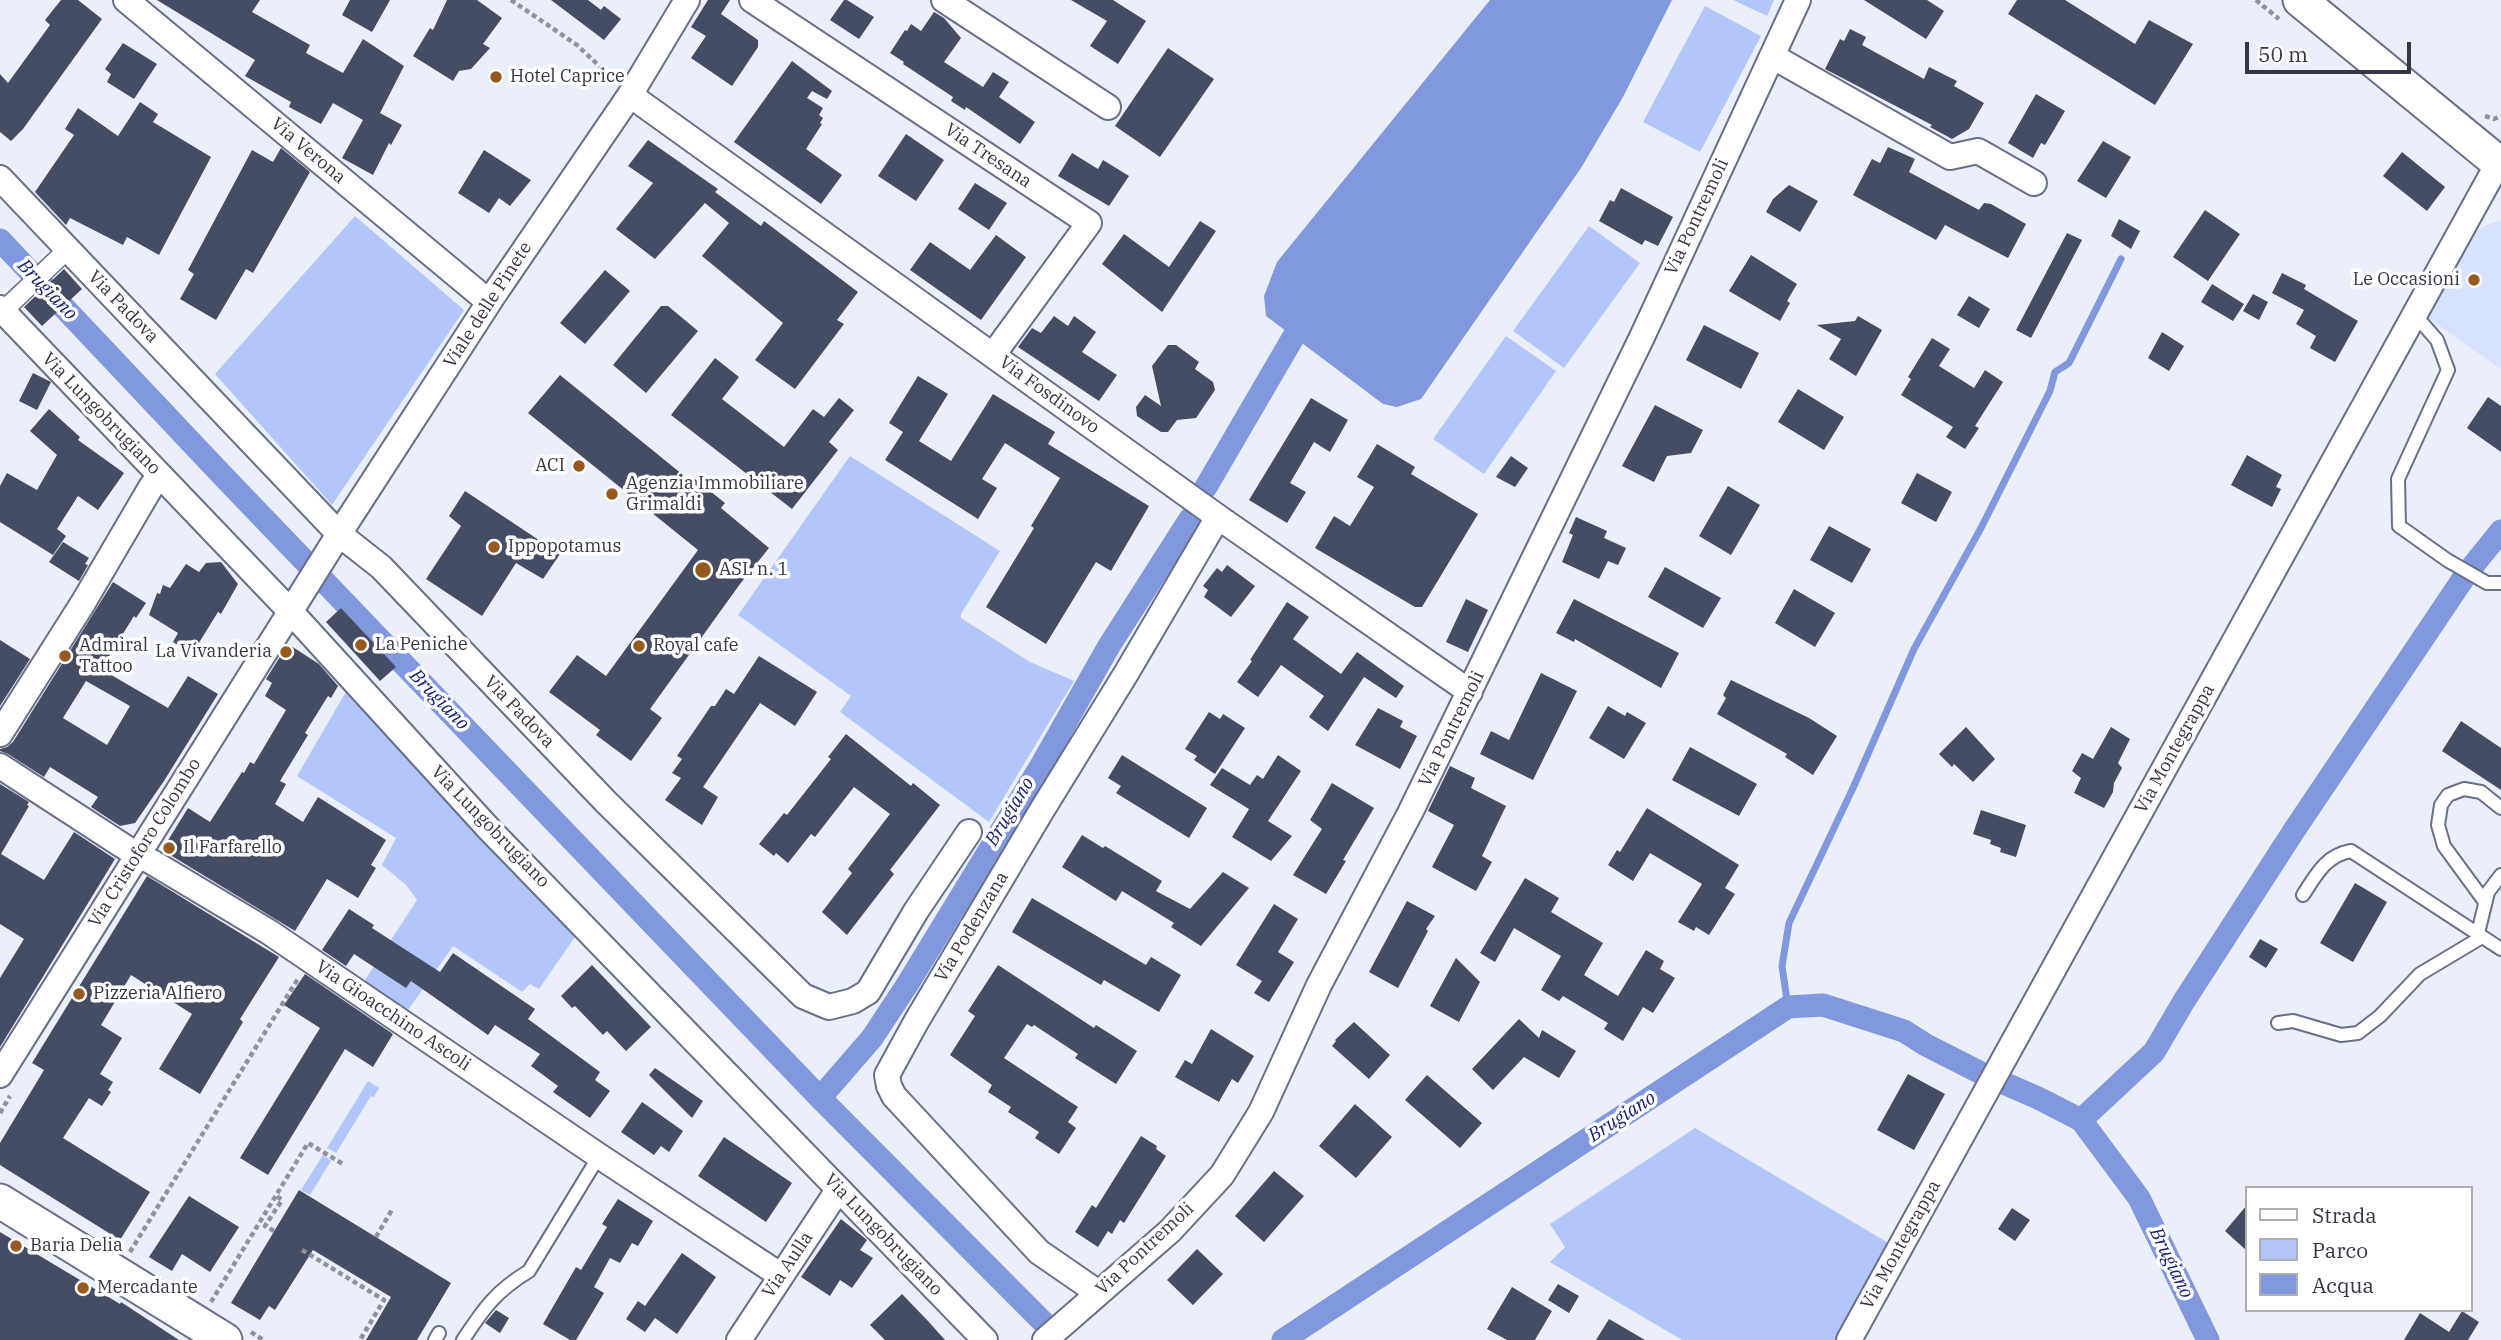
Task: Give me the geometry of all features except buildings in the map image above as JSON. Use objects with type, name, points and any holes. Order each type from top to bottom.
[{"type":"main road","points":[[2291,11],[2500,162]]},
{"type":"main road","points":[[0,1201],[225,1340]]},
{"type":"street","name":"Via Verona","points":[[126,0],[489,302]]},
{"type":"street","name":"Viale delle Pinete","points":[[294,607],[489,302],[630,94],[687,0]]},
{"type":"street","name":"Via Tresana","points":[[752,0],[1089,223],[993,355]]},
{"type":"street","points":[[944,0],[1108,107]]},
{"type":"street","name":"Via Pontremoli","points":[[1045,1340],[1170,1231],[1222,1175],[1261,1112],[1319,985],[1366,900],[1470,692],[1642,337],[1798,0]]},
{"type":"street","points":[[1772,56],[1950,157],[1972,151],[1983,152],[2034,183]]},
{"type":"street","name":"Via Fosdinovo","points":[[630,94],[1217,517],[1470,692]]},
{"type":"street","name":"Via Montegrappa","points":[[1849,1340],[2500,162]]},
{"type":"street","name":"Via Padova","points":[[0,178],[63,253],[337,536],[381,567],[606,802],[803,996],[828,1007],[853,1001],[868,992],[916,911],[969,832]]},
{"type":"street","points":[[5,307],[63,253]]},
{"type":"street","name":"Via Lungobrugiano","points":[[5,307],[159,476],[294,607],[489,829],[985,1340]]},
{"type":"street","points":[[0,734],[159,476]]},
{"type":"street","name":"Via Podenzana","points":[[1097,1292],[1039,1252],[894,1096],[887,1075],[1042,810],[1128,672],[1217,517]]},
{"type":"street","name":"Via Cristoforo Colombo","points":[[0,1075],[294,607]]},
{"type":"street","name":"Via Gioacchino Ascoli","points":[[0,766],[137,855],[246,918],[310,959],[599,1156],[780,1275]]},
{"type":"street","name":"Via Aulla","points":[[739,1340],[838,1190]]},
{"type":"lane","points":[[2415,315],[2437,341],[2448,370],[2398,479],[2399,526],[2446,560],[2487,583],[2501,583]]},
{"type":"lane","points":[[2485,902],[2444,846],[2438,825],[2441,805],[2448,795],[2464,789],[2481,792],[2501,808]]},
{"type":"lane","points":[[2303,895],[2326,861],[2337,853],[2350,851],[2501,949]]},
{"type":"lane","points":[[2278,1023],[2293,1021],[2341,1035],[2358,1033],[2380,1016],[2420,974],[2480,935],[2488,892],[2501,875]]},
{"type":"lane","points":[[463,1340],[490,1300],[529,1271],[599,1156]]},
{"type":"path","points":[[511,0],[577,45],[630,94]]},
{"type":"path","points":[[2256,0],[2291,11]]},
{"type":"path","points":[[127,1256],[310,959]]},
{"type":"path","points":[[209,1306],[308,1143],[342,1164]]},
{"type":"path","points":[[274,1231],[265,1226],[282,1200],[275,1195]]},
{"type":"path","points":[[376,1237],[393,1208]]},
{"type":"path","points":[[302,1250],[352,1278],[384,1300],[360,1340]]},
{"type":"shaded area","name":"Le Occasioni","points":[[2501,221],[2501,369],[2427,317],[2467,243],[2478,230]]},
{"type":"green space","points":[[1733,0],[1774,0],[1767,16]]},
{"type":"green space","points":[[1705,6],[1761,36],[1700,152],[1643,122]]},
{"type":"green space","points":[[355,216],[464,310],[332,505],[215,374]]},
{"type":"green space","points":[[1589,226],[1640,263],[1564,368],[1513,331]]},
{"type":"green space","points":[[1506,336],[1556,371],[1484,474],[1433,439]]},
{"type":"green space","points":[[850,456],[1000,551],[961,618],[1030,662],[1074,681],[989,822],[840,712],[851,696],[738,615]]},
{"type":"green space","points":[[347,690],[579,931],[539,989],[530,984],[522,992],[453,946],[406,1013],[363,983],[417,900],[406,885],[382,865],[396,838],[297,776]]},
{"type":"green space","points":[[368,1081],[379,1088],[374,1097],[371,1096],[336,1153],[327,1148]]},
{"type":"green space","points":[[1695,1128],[1890,1244],[1838,1340],[1682,1340],[1550,1262],[1565,1247],[1550,1224]]},
{"type":"green space","points":[[323,1155],[331,1161],[310,1195],[301,1190]]},
{"type":"water","points":[[1490,0],[1672,0],[1623,97],[1581,168],[1421,399],[1397,407],[1383,404],[1266,316],[1264,296],[1277,262]]},
{"type":"waterway","name":"Brugiano","points":[[0,240],[820,1098],[1047,1326]]},
{"type":"waterway","points":[[1788,1007],[1782,966],[1789,923],[1853,788],[1914,649],[1981,528],[2050,391],[2055,372],[2069,363],[2121,259]]},
{"type":"waterway","name":"Brugiano","points":[[1206,487],[1294,336]]},
{"type":"waterway","name":"Brugiano","points":[[820,1098],[872,1038],[907,985],[1042,764],[1109,646],[1190,519]]},
{"type":"waterway","points":[[2081,1120],[2154,1052],[2295,829],[2467,573],[2501,531]]},
{"type":"waterway","name":"Brugiano","points":[[1283,1340],[1788,1007],[1823,1005],[1904,1031],[1981,1073]]},
{"type":"waterway","name":"Brugiano","points":[[2006,1084],[2081,1120],[2139,1198],[2208,1340]]},
{"type":"place","name":"Hotel Caprice","points":[[496,77]]},
{"type":"place","name":"Le Occasioni","points":[[2474,280]]},
{"type":"place","name":"ACI","points":[[579,466]]},
{"type":"place","name":"Agenzia Immobiliare Grimaldi","points":[[612,494]]},
{"type":"place","name":"Ippopotamus","points":[[494,547]]},
{"type":"place","name":"ASL n. 1","points":[[703,570]]},
{"type":"place","name":"La Peniche","points":[[361,645]]},
{"type":"place","name":"Royal cafe","points":[[639,646]]},
{"type":"place","name":"La Vivanderia","points":[[286,652]]},
{"type":"place","name":"Admiral Tattoo","points":[[65,656]]},
{"type":"place","name":"Il Farfarello","points":[[169,848]]},
{"type":"place","name":"Pizzeria Alfiero","points":[[79,994]]},
{"type":"place","name":"Baria Delia","points":[[16,1246]]},
{"type":"place","name":"Mercadante","points":[[83,1288]]}]
